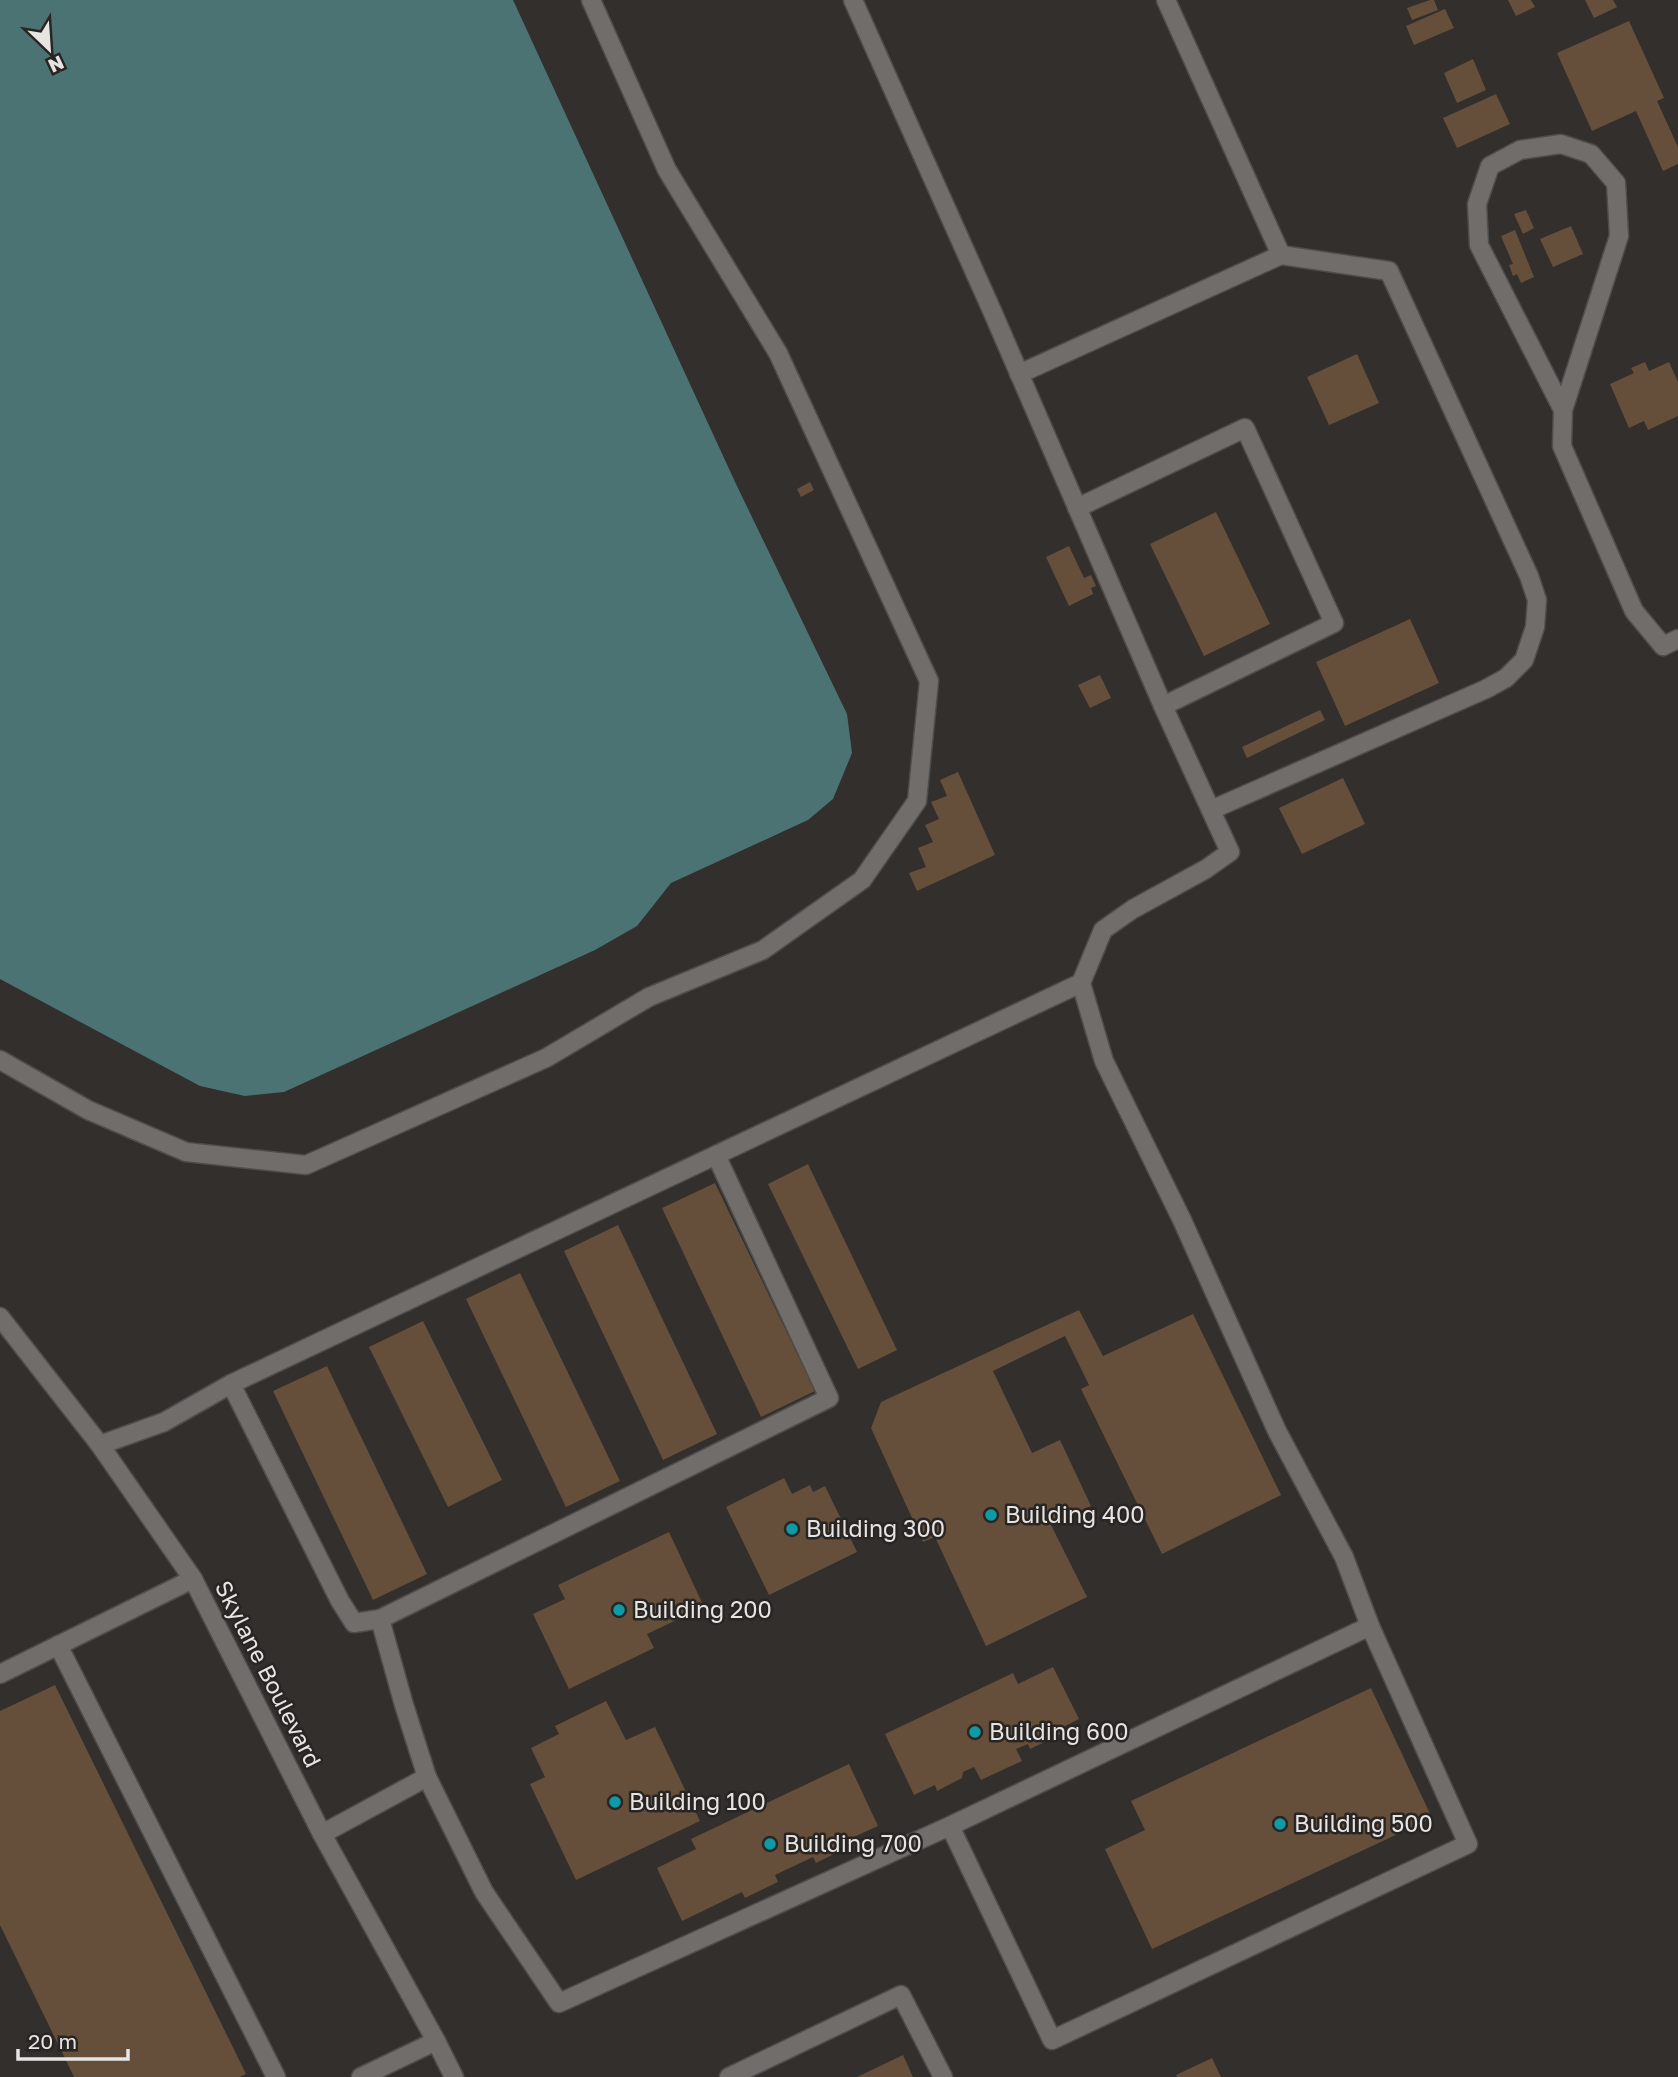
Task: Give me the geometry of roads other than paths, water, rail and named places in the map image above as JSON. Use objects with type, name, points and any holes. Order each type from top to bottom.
[{"type":"street","points":[[0,1060],[88,1110],[186,1152],[306,1165],[546,1058],[649,998],[763,950],[862,880],[917,801],[929,681],[778,353],[667,170],[591,0]]},
{"type":"street","points":[[853,0],[1163,706],[1230,852],[1206,869],[1133,909],[1103,930],[1081,984],[1104,1061],[1182,1220],[1277,1431],[1344,1558],[1370,1626],[1468,1844],[1052,2040],[950,1826]]},
{"type":"street","points":[[1166,0],[1281,255]]},
{"type":"street","points":[[1563,410],[1479,245],[1477,204],[1490,166],[1520,150],[1560,144],[1591,154],[1615,183],[1619,236],[1563,410],[1562,446],[1634,611],[1671,643]]},
{"type":"street","points":[[1019,374],[1281,255],[1389,271],[1529,576],[1537,600],[1535,627],[1524,660],[1506,678],[1211,810]]},
{"type":"street","points":[[1077,508],[1245,428],[1334,623],[1163,706]]},
{"type":"street","points":[[100,1445],[164,1422],[231,1384],[1081,984]]},
{"type":"street","points":[[231,1384],[340,1601],[354,1623],[380,1619],[829,1398],[716,1155]]},
{"type":"street","name":"Skylane Boulevard","points":[[0,1317],[100,1445],[193,1578],[322,1834],[454,2077]]},
{"type":"street","points":[[0,1674],[193,1578]]},
{"type":"street","points":[[380,1619],[427,1777],[484,1892],[559,2003],[950,1826],[1370,1626]]},
{"type":"street","points":[[58,1645],[276,2077]]},
{"type":"street","points":[[322,1834],[427,1777]]},
{"type":"street","points":[[729,2077],[901,1995],[943,2077]]},
{"type":"street","points":[[361,2077],[436,2040]]},
{"type":"water","points":[[0,0],[513,0],[736,484],[847,714],[852,753],[833,799],[808,820],[671,883],[637,926],[595,950],[284,1092],[245,1096],[200,1086],[0,979]]},
{"type":"place","name":"Building 400","points":[[991,1515]]},
{"type":"place","name":"Building 300","points":[[792,1529]]},
{"type":"place","name":"Building 200","points":[[619,1610]]},
{"type":"place","name":"Building 600","points":[[975,1732]]},
{"type":"place","name":"Building 100","points":[[615,1802]]},
{"type":"place","name":"Building 500","points":[[1280,1824]]},
{"type":"place","name":"Building 700","points":[[770,1844]]}]
